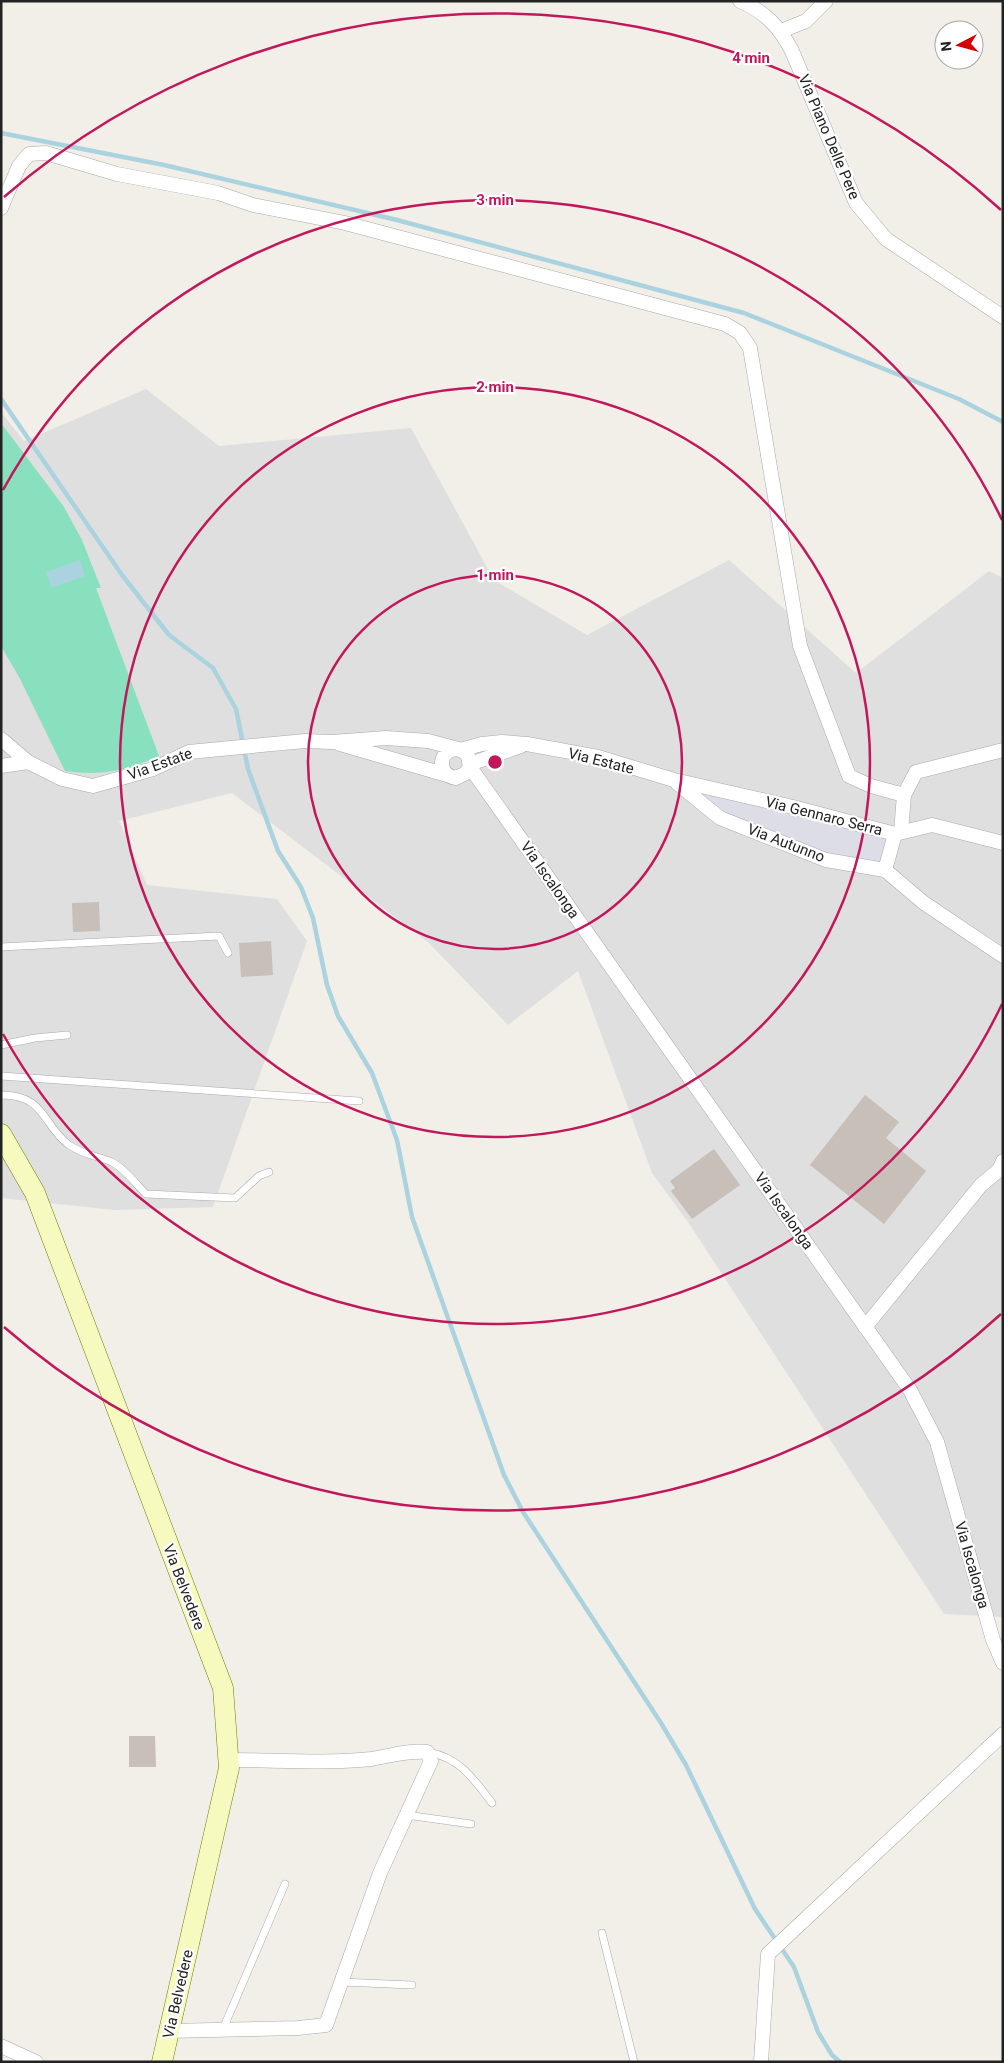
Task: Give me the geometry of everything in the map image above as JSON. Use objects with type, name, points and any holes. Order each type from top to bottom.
[{"type":"street","name":"Via Piano Delle Pere","points":[[740,1],[756,8],[781,30],[792,51],[856,204],[886,238],[1003,317]]},
{"type":"street","points":[[781,30],[806,21],[826,1]]},
{"type":"street","points":[[1,208],[19,166],[29,154],[46,153],[117,174],[209,191],[253,205],[355,226],[725,324],[740,334],[750,348],[800,646],[849,776],[871,786],[904,795]]},
{"type":"street","name":"Via Estate","points":[[1,739],[28,762],[62,779],[93,786],[154,769],[188,752],[304,741],[332,742],[386,738],[428,741],[459,749],[502,742],[526,744],[598,758],[674,780]]},
{"type":"street","name":"Via Estate","points":[[332,742],[452,776]]},
{"type":"street","points":[[470,765],[526,744]]},
{"type":"street","points":[[459,749],[468,756],[470,765],[466,773],[452,776],[442,767],[442,758],[449,750],[459,749]]},
{"type":"street","points":[[884,870],[898,833],[904,795],[916,772],[1003,750]]},
{"type":"street","points":[[1,766],[28,762]]},
{"type":"street","name":"Via Iscalonga","points":[[470,765],[910,1390],[937,1442],[993,1640],[1003,1663]]},
{"type":"street","name":"Via Iscalonga","points":[[452,776],[491,796]]},
{"type":"street","name":"Via Gennaro Serra","points":[[674,780],[898,833],[932,825],[1003,844]]},
{"type":"street","name":"Via Autunno","points":[[674,780],[720,818],[826,860],[884,870],[924,903],[1003,956]]},
{"type":"street","name":"Via Belvedere","points":[[1,1134],[35,1193],[223,1688],[230,1768],[162,2062]]},
{"type":"street","points":[[865,1327],[981,1185],[999,1170],[1003,1161]]},
{"type":"street","points":[[761,2062],[768,1954],[1003,1734]]},
{"type":"street","points":[[169,2031],[298,2028],[326,2025],[380,1873],[431,1761],[428,1752],[415,1750],[370,1759],[304,1761],[229,1760]]},
{"type":"street","points":[[1,2046],[36,2062]]},
{"type":"lane","points":[[1,947],[219,936],[228,953]]},
{"type":"lane","points":[[1,1045],[35,1038],[68,1035]]},
{"type":"lane","points":[[1,1076],[359,1101]]},
{"type":"lane","points":[[1,1095],[16,1095],[39,1108],[63,1140],[82,1153],[113,1163],[146,1194],[235,1198],[258,1176],[269,1172]]},
{"type":"lane","points":[[428,1752],[444,1755],[470,1774],[492,1803]]},
{"type":"lane","points":[[406,1815],[471,1824]]},
{"type":"lane","points":[[223,2030],[285,1884]]},
{"type":"lane","points":[[602,1934],[634,2062]]},
{"type":"lane","points":[[341,1982],[412,1985]]},
{"type":"shaded area","points":[[146,389],[219,446],[411,428],[494,580],[587,635],[729,560],[856,673],[989,571],[1003,578],[1003,1617],[944,1614],[690,1225],[652,1173],[578,971],[508,1025],[429,943],[232,793],[119,821],[147,885],[277,899],[307,941],[213,1207],[115,1210],[1,1198],[1,412],[24,441]]},
{"type":"shaded area","points":[[674,780],[895,834],[885,870],[826,860],[720,818]]},
{"type":"green space","points":[[1,423],[64,507],[82,540],[101,588],[96,588],[159,756],[114,771],[91,773],[65,771],[19,677],[1,646]]},
{"type":"water","points":[[80,560],[85,576],[52,588],[46,572]]},
{"type":"building","points":[[99,902],[100,931],[73,932],[72,903]]},
{"type":"building","points":[[271,941],[273,975],[241,977],[239,943]]},
{"type":"building","points":[[865,1095],[899,1122],[886,1138],[926,1171],[884,1224],[810,1165]]},
{"type":"building","points":[[714,1149],[740,1185],[692,1219],[671,1191],[675,1188],[670,1181]]},
{"type":"building","points":[[129,1736],[155,1736],[156,1767],[129,1767]]},
{"type":"waterway","points":[[1,133],[164,165],[397,220],[744,313],[959,399],[1003,422]]},
{"type":"waterway","points":[[1,399],[122,575],[169,635],[213,668],[236,709],[248,769],[278,851],[301,887],[313,918],[327,985],[338,1016],[372,1073],[397,1140],[412,1217],[504,1475],[523,1512],[661,1723],[686,1765],[755,1909],[794,1967],[818,2032],[832,2055],[840,2062]]}]
